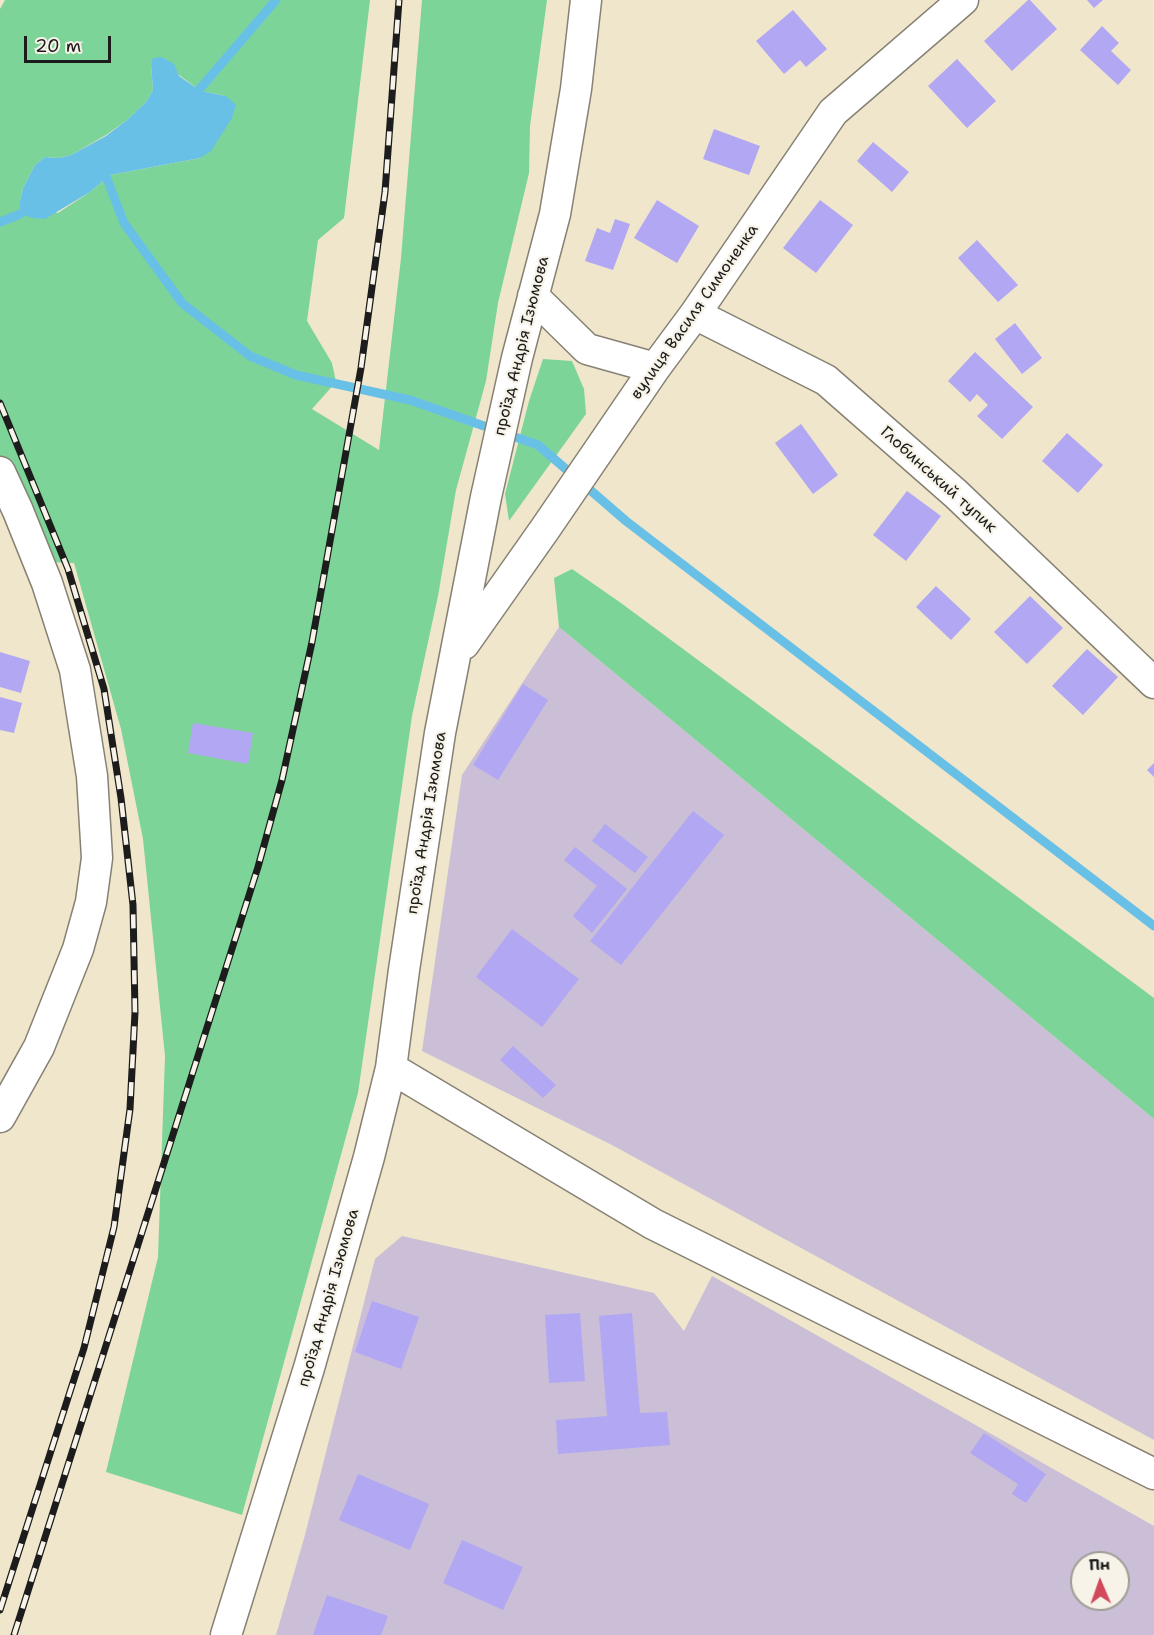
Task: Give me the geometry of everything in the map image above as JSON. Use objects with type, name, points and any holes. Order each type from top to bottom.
[{"type":"street","name":"проїзд Андрія Ізюмова","points":[[226,1635],[309,1368],[369,1157],[391,1068],[439,744],[486,497],[517,358],[555,214],[576,89],[586,0]]},
{"type":"street","name":"вулиця Василя Симоненка","points":[[458,652],[833,112],[963,0]]},
{"type":"street","points":[[533,296],[587,349],[655,368]]},
{"type":"street","name":"Глобинський тупик","points":[[694,314],[826,380],[956,494],[1154,683]]},
{"type":"street","points":[[0,472],[18,510],[47,584],[75,670],[92,776],[97,858],[92,902],[78,948],[39,1047],[0,1117]]},
{"type":"street","points":[[391,1068],[653,1224],[1154,1474]]},
{"type":"shaded area","points":[[559,627],[1154,1119],[1154,1440],[610,1144],[422,1051],[462,775]]},
{"type":"shaded area","points":[[402,1236],[654,1293],[684,1331],[712,1276],[1154,1526],[1154,1635],[276,1635],[305,1535],[375,1259]]},
{"type":"green space","points":[[5,0],[370,0],[344,218],[318,240],[307,321],[332,363],[336,382],[312,409],[379,450],[401,258],[422,0],[547,0],[530,126],[529,173],[498,303],[486,381],[456,490],[438,596],[412,716],[358,1093],[242,1515],[106,1472],[158,1257],[165,1056],[143,839],[121,729],[74,563],[24,561],[0,509],[0,9]],"holes":[[[151,64],[179,75],[201,91],[226,96],[200,158],[110,175],[90,192],[58,213],[20,201],[23,188],[35,165],[45,157],[59,158],[71,155],[106,135],[146,102],[153,90]]]},
{"type":"green space","points":[[543,359],[572,361],[584,389],[586,414],[509,521],[505,494],[529,401]]},
{"type":"green space","points":[[572,569],[1154,998],[1154,1119],[559,627],[554,578]]},
{"type":"water","points":[[162,57],[174,64],[179,76],[201,91],[226,96],[236,105],[232,118],[211,151],[200,158],[110,175],[90,192],[45,219],[20,214],[23,188],[35,165],[45,157],[59,158],[71,155],[106,136],[127,120],[146,102],[153,90],[151,64],[153,58]]},
{"type":"building","points":[[1028,0],[1057,29],[1012,71],[984,41]]},
{"type":"building","points":[[1087,0],[1103,0],[1094,8]]},
{"type":"building","points":[[793,10],[827,49],[806,67],[800,60],[784,74],[756,41]]},
{"type":"building","points":[[1102,26],[1119,43],[1111,51],[1131,70],[1118,85],[1080,50]]},
{"type":"building","points":[[957,59],[996,101],[967,128],[928,86]]},
{"type":"building","points":[[714,129],[760,146],[749,175],[703,159]]},
{"type":"building","points":[[873,142],[909,172],[892,192],[857,161]]},
{"type":"building","points":[[657,200],[699,226],[677,263],[634,238]]},
{"type":"building","points":[[820,200],[853,225],[816,273],[783,248]]},
{"type":"building","points":[[615,219],[630,224],[613,270],[585,261],[597,228],[610,233]]},
{"type":"building","points":[[977,240],[1018,285],[998,302],[958,258]]},
{"type":"building","points":[[1015,323],[1042,358],[1022,374],[995,339]]},
{"type":"building","points":[[975,352],[1033,407],[1002,439],[977,416],[988,405],[977,394],[970,402],[948,381]]},
{"type":"building","points":[[801,424],[838,475],[813,494],[775,443]]},
{"type":"building","points":[[1067,433],[1103,465],[1078,493],[1042,461]]},
{"type":"building","points":[[907,491],[941,516],[906,561],[873,535]]},
{"type":"building","points":[[936,586],[971,619],[951,640],[916,607]]},
{"type":"building","points":[[1030,596],[1063,628],[1027,664],[994,632]]},
{"type":"building","points":[[1087,649],[1118,677],[1083,715],[1052,686]]},
{"type":"building","points":[[0,652],[30,661],[21,693],[0,687]]},
{"type":"building","points":[[523,684],[548,700],[498,780],[473,765]]},
{"type":"building","points":[[0,697],[22,703],[14,733],[0,730]]},
{"type":"building","points":[[193,723],[253,733],[248,764],[188,753]]},
{"type":"building","points":[[1154,763],[1154,777],[1147,770]]},
{"type":"building","points":[[693,811],[724,835],[621,965],[590,941]]},
{"type":"building","points":[[605,824],[648,857],[635,873],[592,841]]},
{"type":"building","points":[[575,847],[627,889],[592,933],[573,916],[597,886],[564,860]]},
{"type":"building","points":[[512,929],[579,979],[542,1027],[476,977]]},
{"type":"building","points":[[513,1046],[556,1085],[543,1098],[500,1060]]},
{"type":"building","points":[[372,1301],[419,1317],[401,1369],[355,1352]]},
{"type":"building","points":[[580,1313],[585,1381],[549,1383],[545,1315]]},
{"type":"building","points":[[632,1313],[640,1413],[667,1412],[670,1445],[558,1454],[556,1420],[607,1416],[599,1316]]},
{"type":"building","points":[[984,1433],[1046,1474],[1026,1503],[1012,1494],[1018,1484],[970,1453]]},
{"type":"building","points":[[358,1474],[429,1504],[410,1550],[339,1520]]},
{"type":"building","points":[[462,1540],[523,1567],[503,1610],[443,1583]]},
{"type":"building","points":[[327,1595],[388,1616],[381,1635],[313,1635]]},
{"type":"waterway","points":[[192,98],[276,0]]},
{"type":"waterway","points":[[102,166],[124,223],[182,303],[250,356],[296,375],[410,400],[538,445],[626,521],[1154,926]]},
{"type":"waterway","points":[[0,222],[30,208]]},
{"type":"railway","points":[[14,1635],[258,867],[282,780],[312,642],[361,368],[385,192],[399,0]]},
{"type":"railway","points":[[0,403],[68,569],[104,689],[121,798],[133,905],[135,1012],[130,1109],[114,1227],[84,1348],[0,1610]]}]
